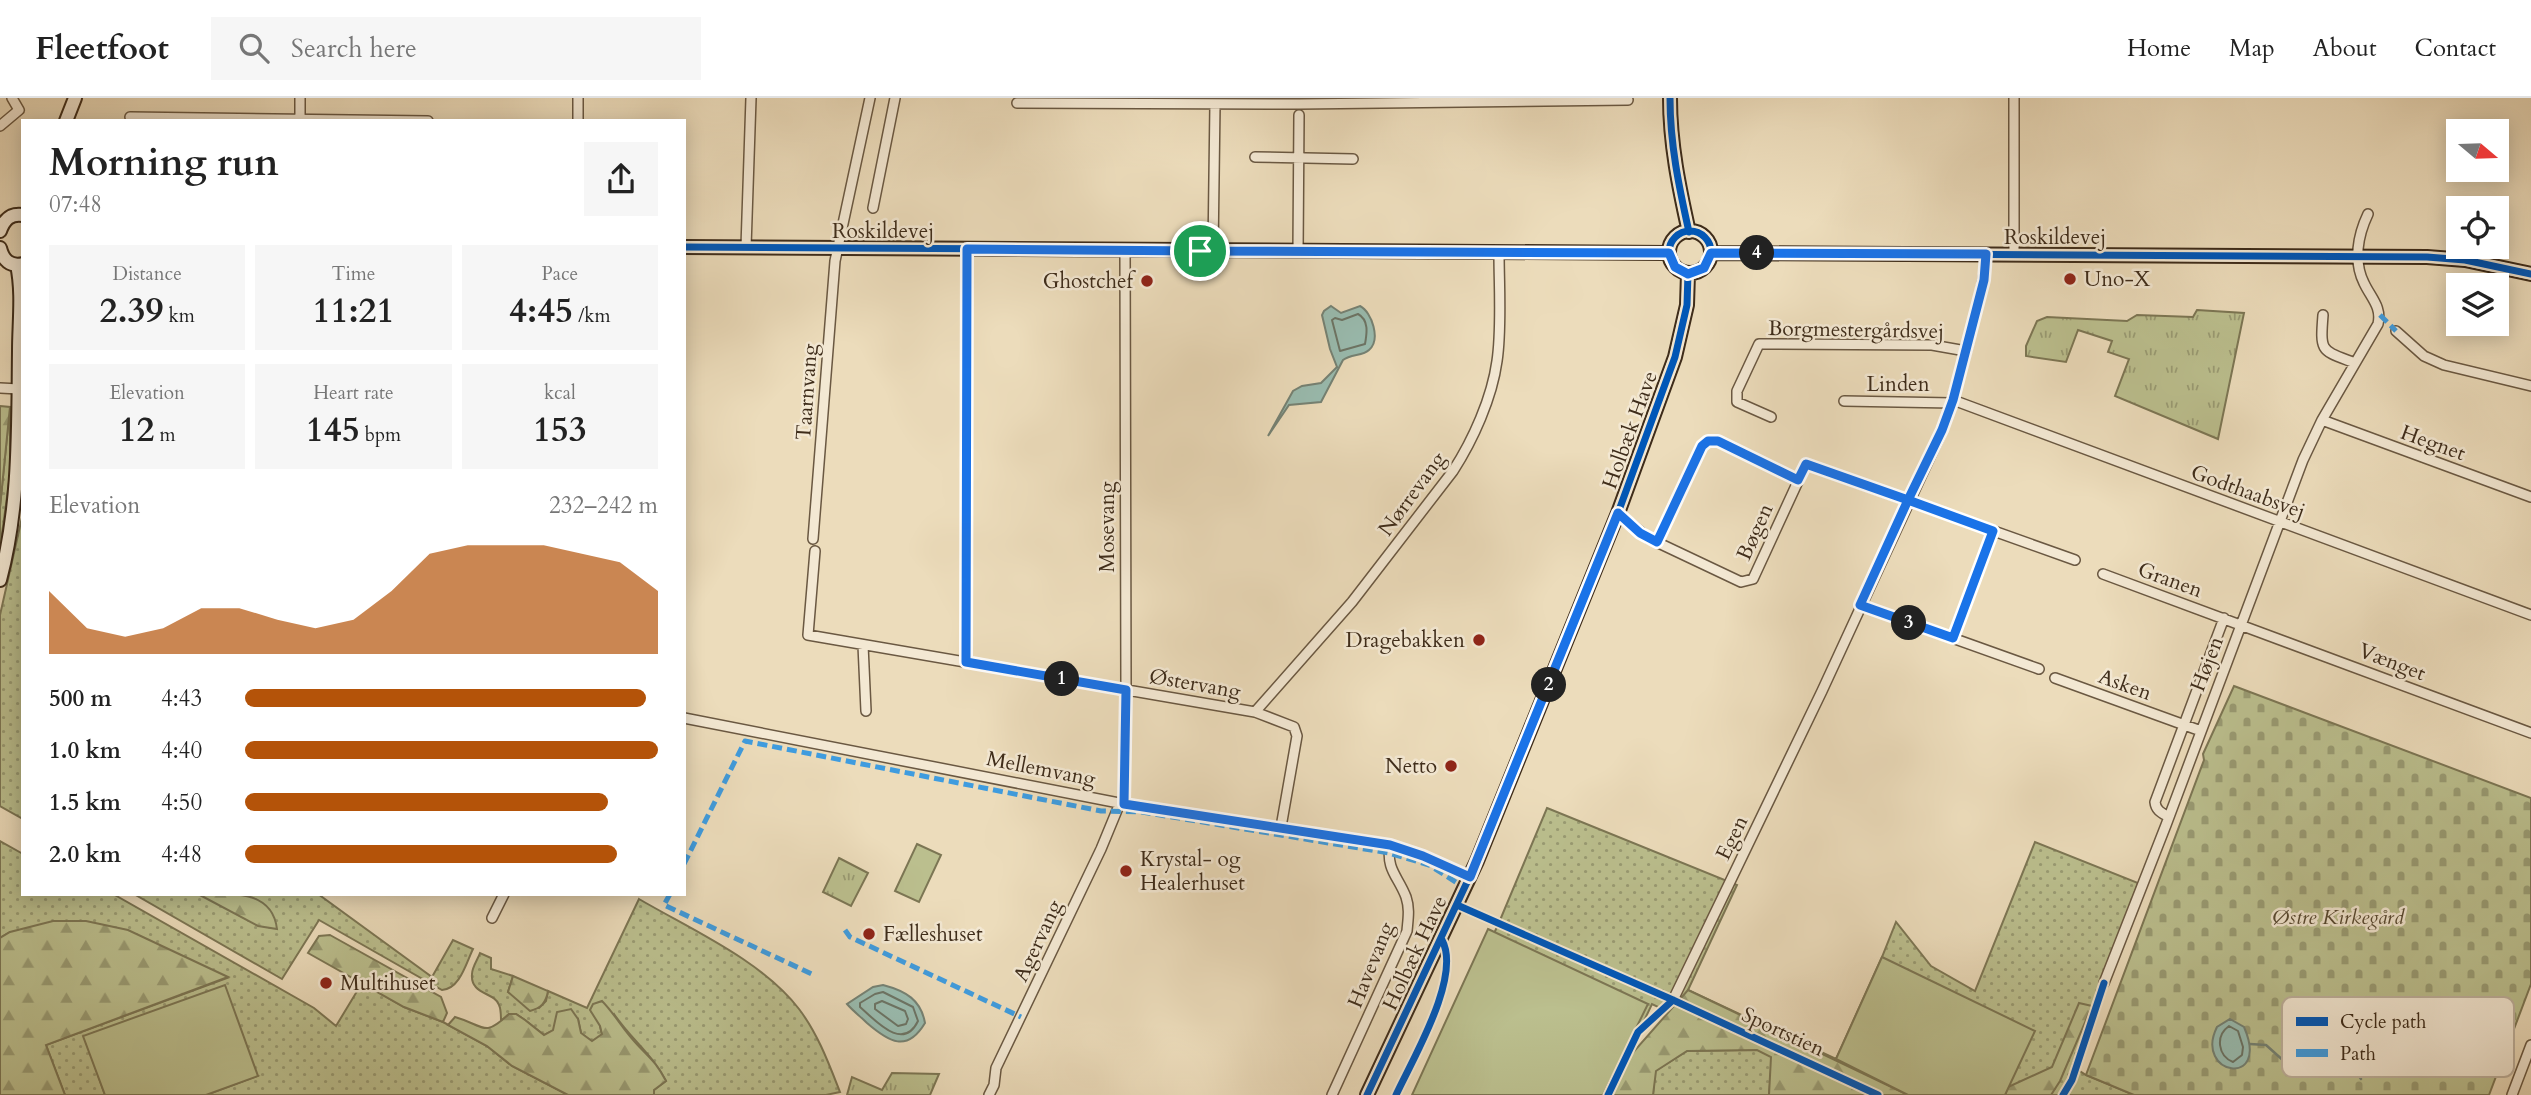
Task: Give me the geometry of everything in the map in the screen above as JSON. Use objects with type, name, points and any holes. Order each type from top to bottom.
[{"type":"street","points":[[0,126],[19,110],[12,98]]},
{"type":"street","points":[[67,119],[75,98]]},
{"type":"street","points":[[130,117],[300,119],[300,98]]},
{"type":"street","points":[[578,98],[578,119]]},
{"type":"street","points":[[746,247],[751,98]]},
{"type":"street","name":"Taarnvang","points":[[813,539],[835,261],[870,98]]},
{"type":"street","points":[[873,208],[895,98]]},
{"type":"street","points":[[1670,98],[1675,169],[1689,232]]},
{"type":"street","points":[[2014,98],[2014,254]]},
{"type":"street","points":[[1017,103],[1204,100],[1299,109],[1411,100],[1628,100]]},
{"type":"street","points":[[1213,251],[1215,103]]},
{"type":"street","points":[[1298,251],[1299,109]]},
{"type":"street","points":[[1255,157],[1353,159]]},
{"type":"street","points":[[0,231],[7,218],[14,214],[21,215]]},
{"type":"street","points":[[2357,255],[2359,234],[2368,214]]},
{"type":"street","points":[[1689,232],[1696,232],[1707,240],[1711,253],[1704,268],[1688,274],[1675,267],[1669,253],[1677,236],[1689,232]]},
{"type":"street","name":"Roskildevej","points":[[686,247],[1669,253]]},
{"type":"street","points":[[0,248],[2,257],[7,262],[20,264],[19,493],[0,580]]},
{"type":"street","points":[[966,662],[967,249]]},
{"type":"street","name":"Mosevang","points":[[1122,804],[1126,690],[1125,250]]},
{"type":"street","name":"Nørrevang","points":[[1255,712],[1352,602],[1462,456],[1483,410],[1498,359],[1499,253]]},
{"type":"street","name":"Roskildevej","points":[[1711,253],[2357,255],[2465,260],[2531,274]]},
{"type":"street","name":"Borgmestergårdsvej","points":[[1822,691],[1953,401],[1984,280],[1986,254]]},
{"type":"street","name":"Højen","points":[[2104,983],[2304,460],[2322,420],[2377,326],[2380,315],[2378,306],[2361,275],[2357,255]]},
{"type":"street","name":"Holbæk Have","points":[[1367,1095],[1507,792],[1618,513],[1675,357],[1687,304],[1688,274]]},
{"type":"street","points":[[2323,315],[2323,347],[2328,352],[2355,363]]},
{"type":"street","points":[[2396,331],[2424,356],[2444,365],[2531,386]]},
{"type":"street","name":"Borgmestergårdsvej","points":[[1771,417],[1737,402],[1737,391],[1759,344],[1932,345],[1966,351]]},
{"type":"street","points":[[0,388],[19,389]]},
{"type":"street","name":"Linden","points":[[1844,401],[1953,401]]},
{"type":"street","name":"Godthaabsvej","points":[[1953,401],[2531,615]]},
{"type":"street","name":"Hegnet","points":[[2322,420],[2531,497]]},
{"type":"street","points":[[1657,542],[1702,446],[1708,441],[1718,441],[1798,480],[1806,464],[2075,560]]},
{"type":"street","name":"Bøgen","points":[[1618,513],[1640,533],[1657,542],[1741,582],[1751,581],[1798,480]]},
{"type":"street","points":[[1953,638],[1993,531]]},
{"type":"street","name":"Østervang","points":[[815,551],[808,635],[1255,712],[1294,727],[1296,730],[1281,827]]},
{"type":"street","name":"Granen","points":[[2103,574],[2241,625]]},
{"type":"street","points":[[1860,605],[2039,669]]},
{"type":"street","name":"Granen","points":[[2184,725],[2224,618]]},
{"type":"street","name":"Vænget","points":[[2241,625],[2531,733]]},
{"type":"street","points":[[863,645],[866,711]]},
{"type":"street","name":"Asken","points":[[2055,678],[2201,731]]},
{"type":"street","name":"Egen","points":[[1673,1000],[1822,691]]},
{"type":"street","name":"Mellemvang","points":[[686,718],[1122,804],[1390,845],[1470,877]]},
{"type":"street","points":[[2169,817],[2156,808],[2155,802],[2184,725]]},
{"type":"street","name":"Agervang","points":[[989,1095],[994,1085],[996,1068],[1122,804]]},
{"type":"street","name":"Havevang","points":[[1332,1095],[1407,930],[1409,913],[1406,897],[1389,864],[1390,845]]},
{"type":"street","points":[[492,918],[503,896]]},
{"type":"street","points":[[2512,1095],[2531,1045]]},
{"type":"green space","points":[[2197,310],[2244,313],[2218,439],[2115,396],[2129,359],[2108,352],[2112,341],[2078,330],[2066,362],[2026,356],[2026,346],[2037,321],[2047,317],[2127,321],[2137,315],[2193,317]]},
{"type":"green space","points":[[0,406],[10,407],[0,507]]},
{"type":"green space","points":[[10,407],[10,475],[0,548],[0,507]]},
{"type":"green space","points":[[21,522],[21,818],[0,806],[0,615]]},
{"type":"green space","name":"Østre Kirkegård","points":[[2234,686],[2531,798],[2531,984],[2514,1029],[2514,997],[2282,997],[2282,1077],[2496,1077],[2489,1095],[2134,1095],[2086,1075],[2204,760],[2203,754]]},
{"type":"green space","points":[[1547,808],[1737,885],[1688,990],[1836,1059],[1896,922],[1931,966],[1975,991],[2035,842],[2138,883],[2072,1066],[2086,1075],[2134,1095],[1847,1095],[1772,1060],[1769,1095],[1653,1095],[1655,1071],[1687,1051],[1749,1050],[1652,1004],[1609,1095],[1416,1095],[1498,925]]},
{"type":"green space","points":[[0,841],[21,853],[21,896],[117,896],[314,1008],[336,1026],[362,983],[404,1007],[443,1022],[487,1046],[512,1066],[568,1095],[206,1095],[257,1076],[84,1036],[105,1095],[65,1095],[46,1045],[227,978],[10,932],[0,938]]},
{"type":"green space","points":[[917,844],[941,855],[919,902],[895,891]]},
{"type":"green space","points":[[839,858],[868,873],[851,906],[823,892]]},
{"type":"green space","points":[[137,896],[321,896],[432,977],[453,940],[473,949],[458,980],[448,989],[442,990],[319,920],[282,979]]},
{"type":"green space","points":[[202,896],[247,896],[258,900],[267,906],[277,929],[258,926]]},
{"type":"green space","points":[[639,899],[725,947],[783,991],[812,1029],[840,1092],[826,1095],[654,1095],[654,1090],[666,1081],[655,1063],[614,1014],[600,1026],[602,1035],[592,1042],[581,1033],[578,1019],[544,1035],[516,1014],[509,1014],[501,1021],[497,1001],[479,990],[472,981],[472,971],[480,953],[491,958],[491,969],[513,976],[508,992],[539,1008],[546,1001],[548,991],[587,1008]]},
{"type":"green space","points":[[53,921],[86,921],[128,930],[228,977],[46,1045],[65,1095],[0,1095],[0,938],[10,932]]},
{"type":"green space","points":[[1488,929],[1648,1004],[1603,1095],[1412,1095]]},
{"type":"green space","points":[[330,935],[441,997],[447,1013],[443,1022],[404,1007],[308,953],[319,936]]},
{"type":"green space","points":[[1882,957],[2035,1031],[2005,1095],[1908,1095],[1836,1059]]},
{"type":"green space","points":[[513,976],[548,991],[542,1004],[530,1011],[508,992]]},
{"type":"green space","points":[[225,985],[258,1076],[206,1095],[105,1095],[83,1036]]},
{"type":"green space","points":[[1688,990],[1908,1095],[1769,1095],[1771,1057],[1757,1050],[1687,1051],[1656,1071],[1653,1095],[1611,1095],[1629,1057]]},
{"type":"green space","points":[[602,1001],[666,1081],[654,1090],[654,1095],[568,1095],[512,1066],[487,1046],[448,1025],[455,1017],[489,1028],[509,1014],[516,1014],[544,1035],[553,1030],[557,1012],[571,1009],[578,1019],[581,1033],[592,1041],[602,1034],[590,1010],[593,1004]]},
{"type":"green space","points":[[2079,1003],[2092,1006],[2060,1081],[2051,1095],[2005,1095],[2008,1087],[2052,1067]]},
{"type":"green space","points":[[892,1073],[939,1074],[930,1095],[847,1095],[852,1077],[882,1090]]},
{"type":"water","points":[[1331,306],[1341,313],[1360,306],[1364,309],[1374,327],[1373,345],[1366,352],[1343,360],[1321,402],[1289,405],[1268,436],[1293,391],[1302,386],[1321,383],[1337,367],[1322,315]]},
{"type":"water","points":[[883,985],[899,990],[911,998],[923,1015],[925,1023],[905,1041],[890,1039],[875,1030],[847,1004],[873,987]]},
{"type":"water","points":[[2230,1019],[2244,1027],[2250,1047],[2248,1060],[2241,1067],[2232,1068],[2222,1064],[2215,1056],[2212,1043],[2217,1027]]},
{"type":"waterway","points":[[2250,1044],[2266,1045],[2282,1059]]},
{"type":"marked path","points":[[2380,315],[2396,331]]},
{"type":"marked path","points":[[686,860],[745,741],[1101,811],[1142,812],[1389,853],[1429,865],[1465,888]]},
{"type":"marked path","points":[[669,896],[664,905],[814,975]]},
{"type":"marked path","points":[[845,930],[850,937],[1021,1017]]},
{"type":"cycle path","points":[[1670,98],[1673,149],[1689,232]]},
{"type":"cycle path","points":[[1690,231],[1705,237],[1711,252],[1705,267],[1690,273],[1675,267],[1669,252],[1675,237],[1690,231]]},
{"type":"cycle path","points":[[686,247],[1669,253]]},
{"type":"cycle path","points":[[1711,253],[2427,257],[2465,260],[2531,274]]},
{"type":"cycle path","points":[[1367,1095],[1477,861],[1618,513],[1675,357],[1687,305],[1688,273]]},
{"type":"cycle path","name":"Sportstien","points":[[1457,905],[1673,1000],[1878,1095]]},
{"type":"cycle path","points":[[1396,1095],[1423,1040],[1440,996],[1446,975],[1446,956],[1442,940]]},
{"type":"cycle path","points":[[2063,1095],[2072,1080],[2104,983]]},
{"type":"cycle path","points":[[1608,1095],[1638,1032],[1673,1000]]},
{"type":"place","name":"Uno-X","points":[[2070,279]]},
{"type":"place","name":"Ghostchef","points":[[1147,281]]},
{"type":"place","name":"Dragebakken","points":[[1479,640]]},
{"type":"place","name":"Netto","points":[[1451,766]]},
{"type":"place","name":"Krystal- og Healerhuset","points":[[1126,871]]},
{"type":"place","name":"Fælleshuset","points":[[869,934]]},
{"type":"place","name":"Multihuset","points":[[326,983]]},
{"type":"route","points":[[1200,251],[967,249],[966,662],[1126,690],[1124,804],[1390,845],[1470,877],[1502,804],[1618,513],[1640,533],[1657,542],[1702,446],[1708,441],[1718,441],[1798,480],[1806,464],[1908,500],[1860,605],[1953,638],[1993,531],[1908,500],[1942,430],[1953,400],[1984,280],[1986,254],[1711,253],[1704,268],[1688,274],[1675,267],[1669,253],[1200,251]]}]
